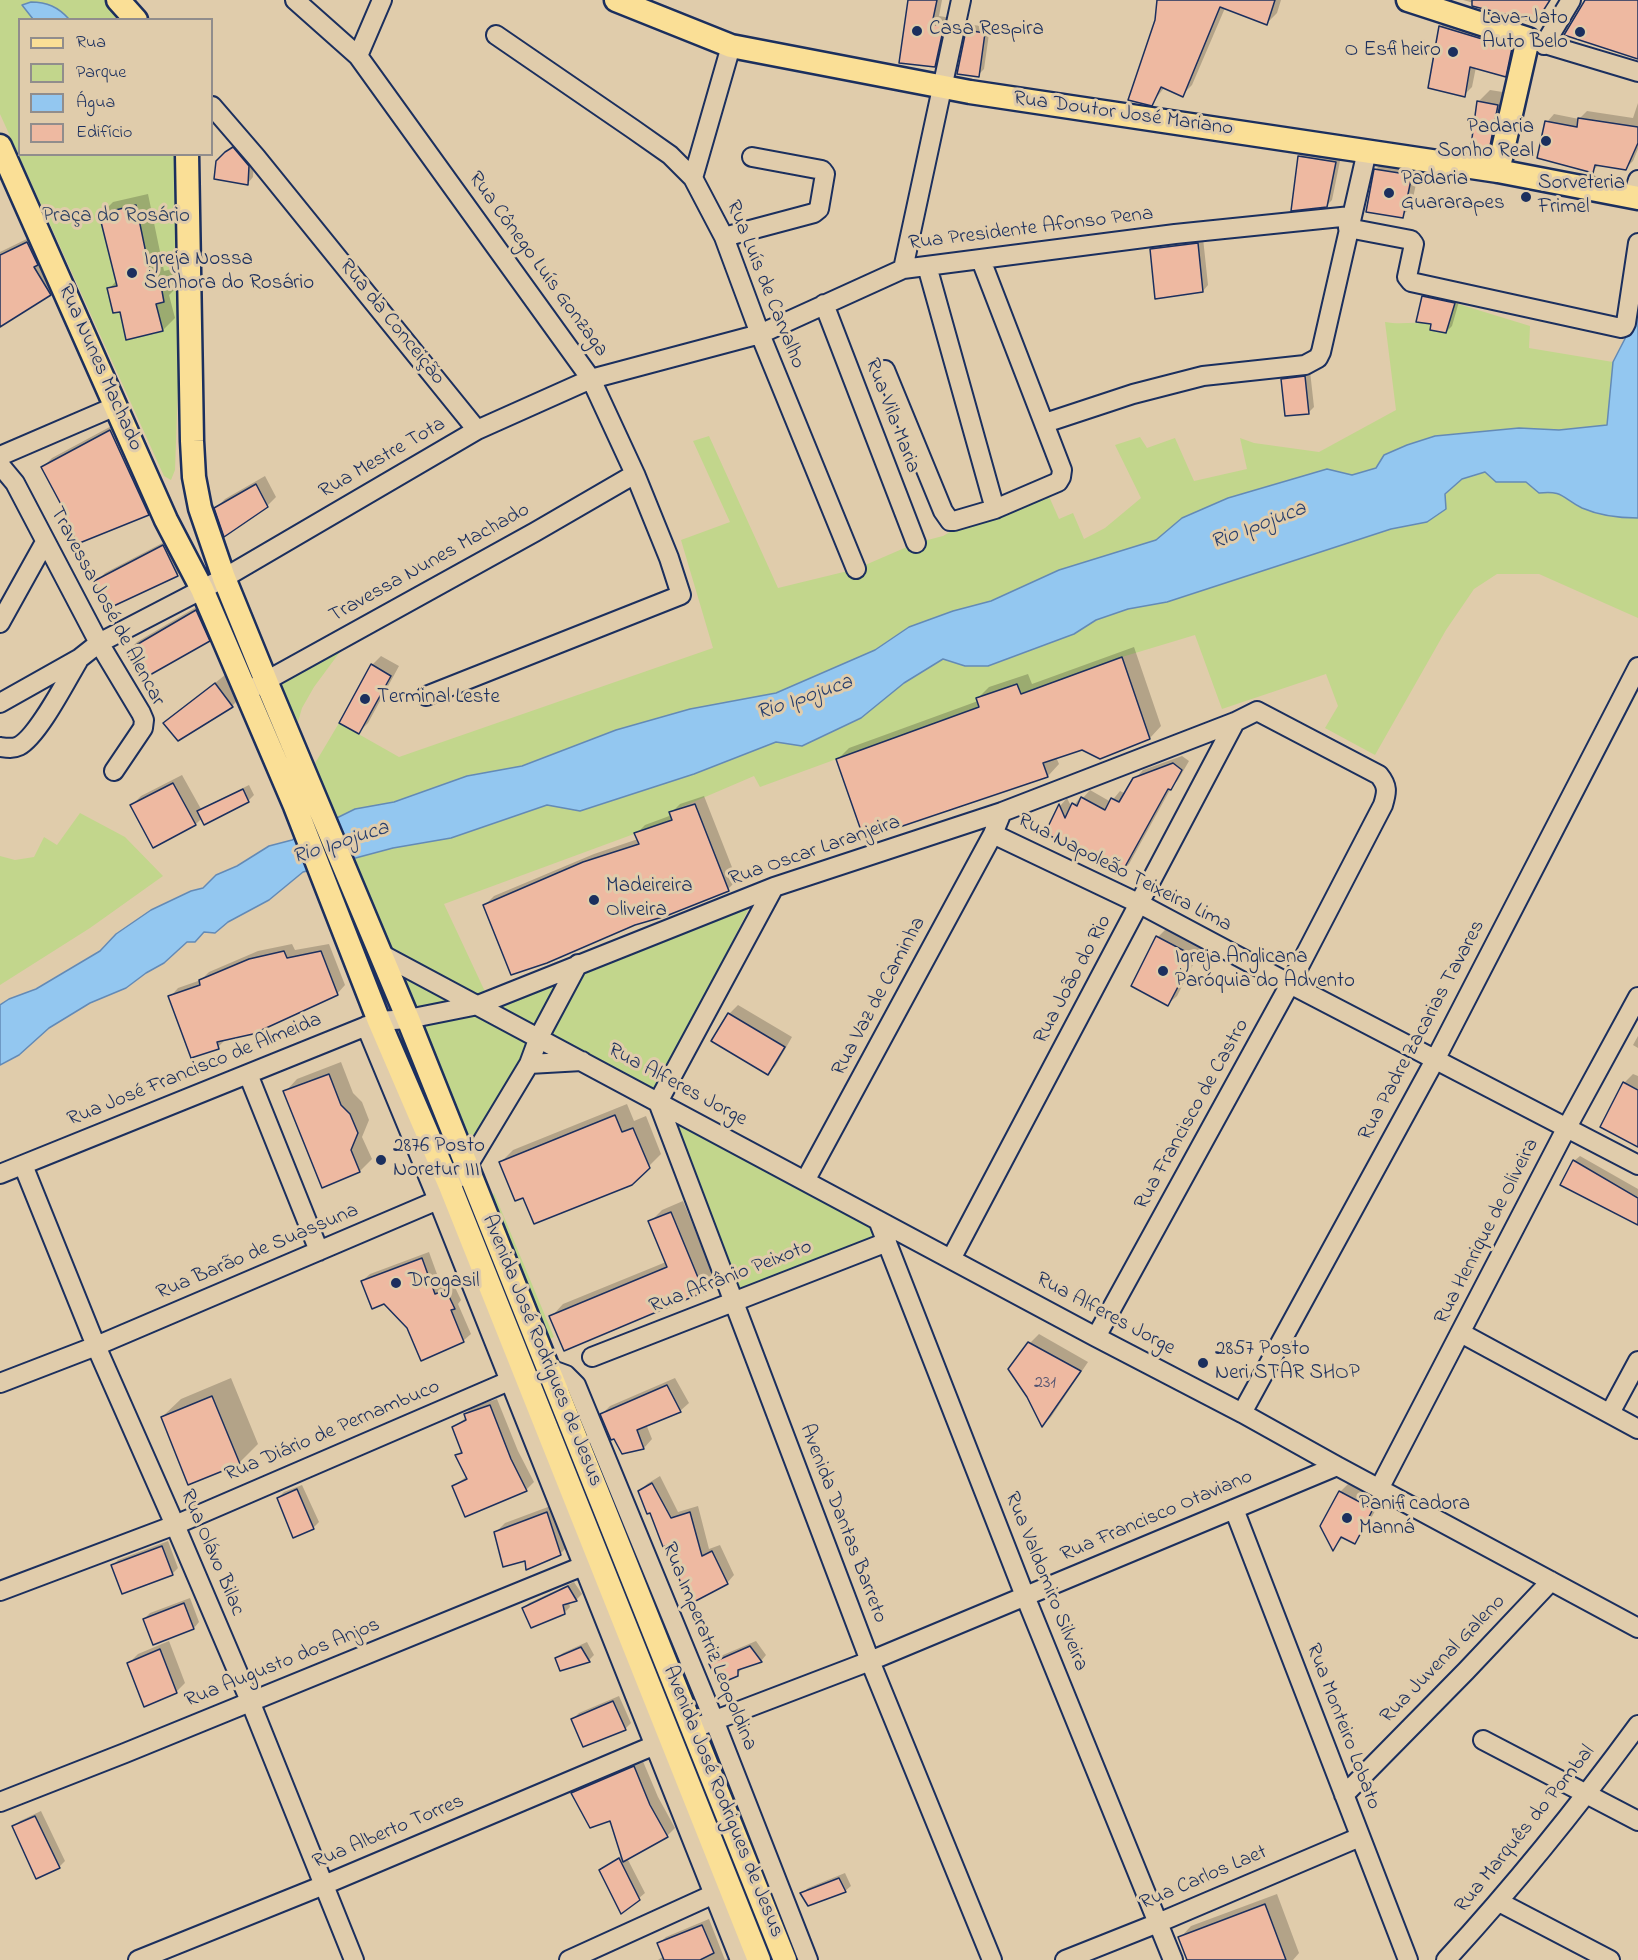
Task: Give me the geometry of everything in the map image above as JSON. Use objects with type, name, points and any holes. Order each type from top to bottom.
[{"type":"main road","name":"Rua Doutor José Mariano","points":[[616,0],[731,46],[970,92],[1636,191]]},
{"type":"main road","points":[[1422,2],[1536,42],[1498,171]]},
{"type":"main road","name":"Rua Nunes Machado","points":[[0,146],[166,520],[202,589]]},
{"type":"main road","points":[[187,156],[194,477],[200,508],[224,578]]},
{"type":"main road","name":"Avenida José Rodrigues de Jesus","points":[[224,578],[256,686]]},
{"type":"main road","name":"Avenida José Rodrigues de Jesus","points":[[202,589],[256,686],[305,801],[365,917],[381,954],[785,1960]]},
{"type":"main road","name":"Avenida José Rodrigues de Jesus","points":[[305,801],[372,1024],[444,1193],[759,1960]]},
{"type":"street","name":"Rua Cônego Luís Gonzaga","points":[[295,0],[358,56],[591,380],[635,474],[669,558],[681,595],[426,696]]},
{"type":"street","points":[[358,56],[382,0]]},
{"type":"street","points":[[903,269],[961,0]]},
{"type":"street","points":[[1570,0],[1536,42],[1638,72]]},
{"type":"street","name":"Rua Luís de Carvalho","points":[[496,35],[670,155],[693,178],[724,237],[760,334],[856,569]]},
{"type":"street","points":[[693,178],[731,46]]},
{"type":"street","name":"Rua da Conceição","points":[[213,107],[477,430]]},
{"type":"street","points":[[1045,423],[1132,394],[1203,376],[1305,365],[1312,362],[1321,352],[1367,151]]},
{"type":"street","points":[[724,237],[814,213],[819,209],[825,174],[822,170],[752,157]]},
{"type":"street","name":"Rua Presidente Afonso Pena","points":[[591,380],[760,334],[903,269],[1175,234],[1350,222],[1411,240],[1414,244],[1407,277],[1411,282],[1621,328],[1626,323],[1638,243]]},
{"type":"street","points":[[885,370],[946,518],[954,521],[995,509],[1058,482],[1062,470],[981,260]]},
{"type":"street","points":[[927,266],[995,509]]},
{"type":"street","name":"Rua Vila Maria","points":[[824,304],[916,543]]},
{"type":"street","name":"Rua Mestre Tota","points":[[80,658],[99,643],[224,578],[477,430],[591,380]]},
{"type":"street","points":[[0,456],[116,406]]},
{"type":"street","name":"Travessa José de Alencar","points":[[0,465],[15,483],[99,643],[144,720],[143,728],[114,771]]},
{"type":"street","name":"Travessa Nunes Machado","points":[[256,686],[635,474]]},
{"type":"street","points":[[0,623],[45,542]]},
{"type":"street","points":[[0,703],[80,658]]},
{"type":"street","points":[[6,748],[20,746],[33,734],[80,658]]},
{"type":"street","name":"Rua Padre Zacarias Tavares","points":[[1242,1413],[1434,1060],[1638,667]]},
{"type":"street","name":"Rua Francisco de Castro","points":[[1096,1337],[1290,984],[1383,805],[1387,792],[1386,784],[1379,774],[1257,711],[1235,722]]},
{"type":"street","name":"Rua Oscar Laranjeira","points":[[408,1019],[478,1005],[774,887],[1002,812],[1235,722]]},
{"type":"street","name":"Rua João do Rio","points":[[951,1259],[1235,722]]},
{"type":"street","name":"Rua Napoleão Teixeira Lima","points":[[1002,812],[993,834],[1140,904],[1638,1165]]},
{"type":"street","name":"Rua Vaz de Caminha","points":[[806,1181],[993,834]]},
{"type":"street","points":[[658,1102],[774,887]]},
{"type":"street","name":"Rua Alferes Jorge","points":[[381,954],[1242,1413],[1638,1628]]},
{"type":"street","points":[[444,1193],[466,1167],[529,1065],[539,1037],[578,964]]},
{"type":"street","name":"Rua Henrique de Oliveira","points":[[1379,1489],[1566,1129],[1638,997]]},
{"type":"street","name":"Rua José Francisco de Almeida","points":[[0,1174],[372,1024],[408,1019]]},
{"type":"street","name":"Rua Alferes Jorge","points":[[529,1065],[582,1060]]},
{"type":"street","points":[[248,1074],[319,1251]]},
{"type":"street","name":"Avenida Dantas Barreto","points":[[658,1102],[870,1661],[992,1960]]},
{"type":"street","name":"Rua Olávo Bilac","points":[[23,1165],[96,1346],[250,1701],[354,1960]]},
{"type":"street","name":"Rua Barão de Suassuna","points":[[0,1383],[96,1346],[319,1251],[444,1193]]},
{"type":"street","name":"Avenida José Rodrigues de Jesus","points":[[444,1193],[509,1381],[740,1960]]},
{"type":"street","name":"Rua Valdomiro Silveira","points":[[878,1220],[1025,1596],[1173,1960]]},
{"type":"street","name":"Rua Afrânio Peixoto","points":[[592,1357],[887,1242]]},
{"type":"street","points":[[1461,1333],[1638,1429]]},
{"type":"street","points":[[1610,1413],[1638,1361]]},
{"type":"street","name":"Rua Imperatriz Leopoldina","points":[[547,1368],[566,1375],[576,1385],[714,1720],[808,1960]]},
{"type":"street","name":"Rua Diário de Pernambuco","points":[[0,1591],[175,1524],[509,1381]]},
{"type":"street","name":"Rua Francisco Otaviano","points":[[692,1729],[870,1661],[1337,1466]]},
{"type":"street","name":"Rua Monteiro Lobato","points":[[1234,1509],[1408,1960]]},
{"type":"street","name":"Rua Augusto dos Anjos","points":[[0,1802],[582,1566]]},
{"type":"street","name":"Rua Juvenal Galeno","points":[[1344,1795],[1551,1581]]},
{"type":"street","name":"Rua Marquês do Pombal","points":[[1446,1960],[1499,1902],[1587,1795],[1638,1725]]},
{"type":"street","points":[[1483,1740],[1638,1821]]},
{"type":"street","name":"Rua Alberto Torres","points":[[138,1960],[324,1885],[655,1745]]},
{"type":"street","name":"Rua Carlos Laet","points":[[1065,1960],[1360,1837]]},
{"type":"street","points":[[569,1960],[714,1894]]},
{"type":"street","points":[[1499,1902],[1610,1960]]},
{"type":"green space","name":"Praça do Rosário","points":[[0,0],[105,0],[123,18],[18,18],[18,154],[0,114]]},
{"type":"green space","name":"Praça do Rosário","points":[[19,156],[180,156],[181,302],[175,470],[171,480],[164,476]]},
{"type":"green space","points":[[1455,303],[1530,326],[1529,348],[1613,362],[1608,425],[1559,430],[1519,428],[1435,436],[1384,455],[1377,468],[1352,475],[1327,469],[1228,498],[1182,518],[1157,540],[1059,570],[991,601],[953,611],[909,627],[875,650],[776,693],[690,709],[616,730],[522,766],[467,776],[394,802],[355,809],[326,823],[314,765],[339,723],[399,757],[713,648],[681,540],[730,522],[693,441],[709,436],[778,588],[856,569],[916,543],[943,536],[965,523],[1047,492],[1059,519],[1073,513],[1084,539],[1105,528],[1141,498],[1115,445],[1140,437],[1147,448],[1175,438],[1194,481],[1247,469],[1240,438],[1254,443],[1319,452],[1396,410],[1385,322],[1431,324],[1430,330],[1446,333]]},
{"type":"green space","points":[[1486,472],[1496,482],[1526,482],[1539,493],[1558,494],[1595,513],[1638,518],[1638,618],[1539,574],[1497,574],[1474,589],[1446,630],[1375,755],[1325,728],[1338,706],[1326,674],[1222,709],[1195,635],[1122,657],[1021,694],[1017,684],[976,698],[979,707],[760,787],[754,776],[670,812],[672,820],[444,904],[488,998],[478,1002],[382,952],[342,860],[451,838],[547,805],[580,811],[694,774],[776,742],[802,746],[944,659],[965,666],[989,666],[1074,634],[1096,620],[1128,609],[1167,602],[1391,529],[1427,522],[1445,495],[1462,479]]},
{"type":"green space","points":[[345,645],[314,687],[302,708],[294,736],[277,685]]},
{"type":"green space","points":[[80,813],[125,837],[163,876],[90,928],[0,985],[0,856],[15,860],[34,857],[44,837],[57,845]]},
{"type":"green space","points":[[755,896],[655,1096],[543,1036],[580,966]]},
{"type":"green space","points":[[385,957],[474,1005],[409,1017]]},
{"type":"green space","points":[[575,967],[538,1035],[482,1005]]},
{"type":"green space","points":[[478,1007],[536,1038],[467,1163],[415,1029]]},
{"type":"green space","points":[[677,1119],[871,1223],[879,1238],[736,1293],[673,1124]]},
{"type":"green space","points":[[494,1193],[554,1337],[542,1342],[488,1208]]},
{"type":"water","points":[[31,2],[42,3],[61,11],[68,18],[32,18],[22,5]]},
{"type":"water","name":"Rio Ipojuca","points":[[1638,279],[1638,518],[1595,513],[1558,494],[1539,493],[1526,482],[1496,482],[1485,472],[1462,479],[1445,494],[1446,509],[1427,522],[1391,529],[1167,602],[1128,609],[1096,620],[1074,634],[988,666],[965,666],[943,659],[904,683],[861,718],[802,746],[776,742],[694,774],[580,811],[547,805],[451,838],[393,848],[303,872],[269,900],[228,922],[215,933],[204,932],[195,942],[187,942],[164,963],[126,988],[90,1003],[49,1028],[19,1055],[0,1065],[0,1005],[9,999],[36,989],[100,951],[116,934],[151,910],[191,891],[203,888],[216,875],[237,866],[269,846],[292,840],[355,809],[394,802],[467,776],[522,766],[616,730],[690,709],[776,693],[875,650],[909,627],[953,611],[991,601],[1059,570],[1156,540],[1182,518],[1228,498],[1327,469],[1352,475],[1376,468],[1384,455],[1435,436],[1519,428],[1559,430],[1607,425],[1613,362],[1631,327]]},
{"type":"building","name":"Casa Respira","points":[[908,0],[937,0],[932,24],[944,26],[935,67],[899,63]]},
{"type":"building","points":[[1157,0],[1275,0],[1267,25],[1220,7],[1183,97],[1161,87],[1152,106],[1128,100],[1155,20]]},
{"type":"building","points":[[1472,0],[1550,0],[1536,22],[1472,6]]},
{"type":"building","points":[[1585,0],[1638,0],[1638,59],[1564,35]]},
{"type":"building","name":"O Esfiheiro","points":[[1439,26],[1512,48],[1506,77],[1470,67],[1465,97],[1428,88]]},
{"type":"building","points":[[966,30],[985,33],[979,77],[957,74]]},
{"type":"building","points":[[1477,101],[1498,105],[1489,151],[1486,155],[1470,153]]},
{"type":"building","points":[[1578,118],[1638,127],[1638,143],[1626,170],[1595,165],[1593,173],[1537,158],[1545,121],[1577,127]]},
{"type":"building","points":[[233,147],[249,166],[248,185],[214,179],[216,161]]},
{"type":"building","points":[[1298,156],[1336,162],[1327,207],[1291,211]]},
{"type":"building","name":"Padaria Guararapes","points":[[1374,169],[1412,175],[1403,218],[1366,212]]},
{"type":"building","name":"Igreja Nossa Senhora do Rosário","points":[[136,205],[152,282],[160,280],[164,302],[156,304],[163,331],[126,340],[120,312],[113,313],[107,288],[117,286],[99,214]]},
{"type":"building","points":[[27,242],[38,265],[34,267],[51,295],[0,327],[0,255]]},
{"type":"building","points":[[1198,243],[1203,292],[1155,299],[1150,249]]},
{"type":"building","points":[[1422,296],[1455,303],[1446,333],[1430,330],[1431,324],[1416,322]]},
{"type":"building","points":[[1305,376],[1309,414],[1285,416],[1281,379]]},
{"type":"building","points":[[110,430],[149,515],[77,544],[64,510],[41,467]]},
{"type":"building","points":[[256,484],[268,507],[224,537],[214,508]]},
{"type":"building","points":[[163,545],[178,576],[105,610],[94,581]]},
{"type":"building","points":[[196,610],[210,641],[141,680],[126,651]]},
{"type":"building","points":[[1122,657],[1150,739],[1100,759],[1082,750],[1043,763],[1048,777],[864,839],[836,759],[979,707],[976,698],[1017,684],[1021,694]]},
{"type":"building","name":"Terminal Leste","points":[[371,664],[391,676],[359,734],[339,723]]},
{"type":"building","points":[[215,683],[233,707],[178,741],[163,723]]},
{"type":"building","points":[[1173,763],[1182,770],[1171,790],[1168,789],[1121,874],[1045,833],[1059,804],[1065,818],[1072,803],[1077,806],[1081,797],[1105,810],[1111,798],[1119,802],[1133,778]]},
{"type":"building","points":[[173,783],[196,825],[153,848],[130,805]]},
{"type":"building","points":[[243,789],[249,802],[204,825],[197,811]]},
{"type":"building","points":[[695,804],[729,891],[666,916],[635,925],[547,963],[511,975],[483,905],[583,862],[639,844],[634,833],[672,820],[669,812]]},
{"type":"building","name":"Igreja Anglicana Paróquia do Advento","points":[[1156,936],[1194,956],[1168,1006],[1131,986]]},
{"type":"building","points":[[284,951],[287,958],[321,951],[338,995],[253,1034],[217,1042],[219,1049],[191,1058],[168,996],[200,985],[199,980],[249,959]]},
{"type":"building","points":[[728,1013],[785,1047],[768,1075],[711,1041]]},
{"type":"building","points":[[329,1074],[341,1105],[350,1114],[358,1133],[351,1150],[360,1172],[322,1188],[283,1091]]},
{"type":"building","points":[[1623,1082],[1638,1090],[1638,1147],[1600,1127]]},
{"type":"building","points":[[615,1115],[622,1132],[633,1128],[650,1168],[632,1185],[534,1224],[523,1198],[515,1201],[499,1162]]},
{"type":"building","points":[[1573,1160],[1638,1198],[1638,1225],[1560,1185]]},
{"type":"building","points":[[671,1212],[704,1292],[564,1351],[549,1316],[667,1267],[648,1221]]},
{"type":"building","points":[[422,1258],[435,1294],[446,1290],[455,1309],[451,1310],[464,1342],[421,1361],[407,1328],[384,1304],[372,1309],[361,1281]]},
{"type":"building","points":[[1028,1342],[1081,1371],[1042,1427],[1027,1397],[1008,1369]]},
{"type":"building","points":[[667,1385],[681,1412],[637,1430],[644,1449],[622,1454],[614,1439],[611,1440],[600,1414]]},
{"type":"building","points":[[212,1396],[240,1464],[188,1485],[161,1417]]},
{"type":"building","points":[[490,1405],[511,1459],[527,1491],[465,1517],[452,1486],[467,1479],[455,1455],[462,1453],[452,1427],[466,1420],[464,1414]]},
{"type":"building","points":[[652,1483],[671,1518],[690,1512],[702,1556],[712,1551],[728,1584],[688,1605],[668,1545],[663,1547],[650,1513],[647,1514],[638,1491]]},
{"type":"building","points":[[297,1489],[314,1529],[293,1538],[277,1498]]},
{"type":"building","name":"Panificadora Manná","points":[[1339,1491],[1373,1509],[1355,1544],[1341,1537],[1333,1551],[1320,1526]]},
{"type":"building","points":[[547,1512],[561,1555],[526,1570],[525,1561],[503,1567],[494,1532]]},
{"type":"building","points":[[162,1546],[173,1575],[122,1594],[111,1565]]},
{"type":"building","points":[[568,1586],[577,1601],[563,1605],[565,1614],[531,1628],[522,1608]]},
{"type":"building","points":[[184,1603],[194,1629],[153,1645],[143,1619]]},
{"type":"building","points":[[750,1646],[762,1662],[738,1670],[738,1676],[719,1684],[709,1664]]},
{"type":"building","points":[[581,1647],[590,1662],[560,1671],[555,1658]]},
{"type":"building","points":[[160,1649],[177,1693],[144,1707],[127,1663]]},
{"type":"building","points":[[613,1701],[626,1730],[583,1747],[571,1719]]},
{"type":"building","points":[[634,1766],[650,1805],[668,1837],[623,1862],[610,1821],[590,1828],[571,1793]]},
{"type":"building","points":[[35,1816],[60,1868],[36,1879],[12,1826]]},
{"type":"building","points":[[619,1858],[640,1900],[621,1914],[599,1870]]},
{"type":"building","points":[[839,1878],[846,1892],[808,1906],[800,1893]]},
{"type":"building","points":[[1265,1904],[1286,1960],[1187,1960],[1178,1937]]},
{"type":"building","points":[[702,1925],[714,1953],[700,1960],[664,1960],[657,1943]]},
{"type":"place","name":"Casa Respira","points":[[917,31]]},
{"type":"place","name":"Lava-Jato Auto Belo","points":[[1580,32]]},
{"type":"place","name":"O Esfiheiro","points":[[1453,52]]},
{"type":"place","name":"Padaria Sonho Real","points":[[1546,141]]},
{"type":"place","name":"Padaria Guararapes","points":[[1389,193]]},
{"type":"place","name":"Sorveteria Frimel","points":[[1526,197]]},
{"type":"place","name":"Igreja Nossa Senhora do Rosário","points":[[132,273]]},
{"type":"place","name":"Terminal Leste","points":[[365,699]]},
{"type":"place","name":"Madeireira Oliveira","points":[[594,900]]},
{"type":"place","name":"Igreja Anglicana Paróquia do Advento","points":[[1163,971]]},
{"type":"place","name":"2876 Posto Noretur III","points":[[381,1160]]},
{"type":"place","name":"Drogasil","points":[[396,1283]]},
{"type":"place","name":"2857 Posto Neri STAR SHOP","points":[[1203,1363]]},
{"type":"place","name":"Panificadora Manná","points":[[1347,1518]]}]
